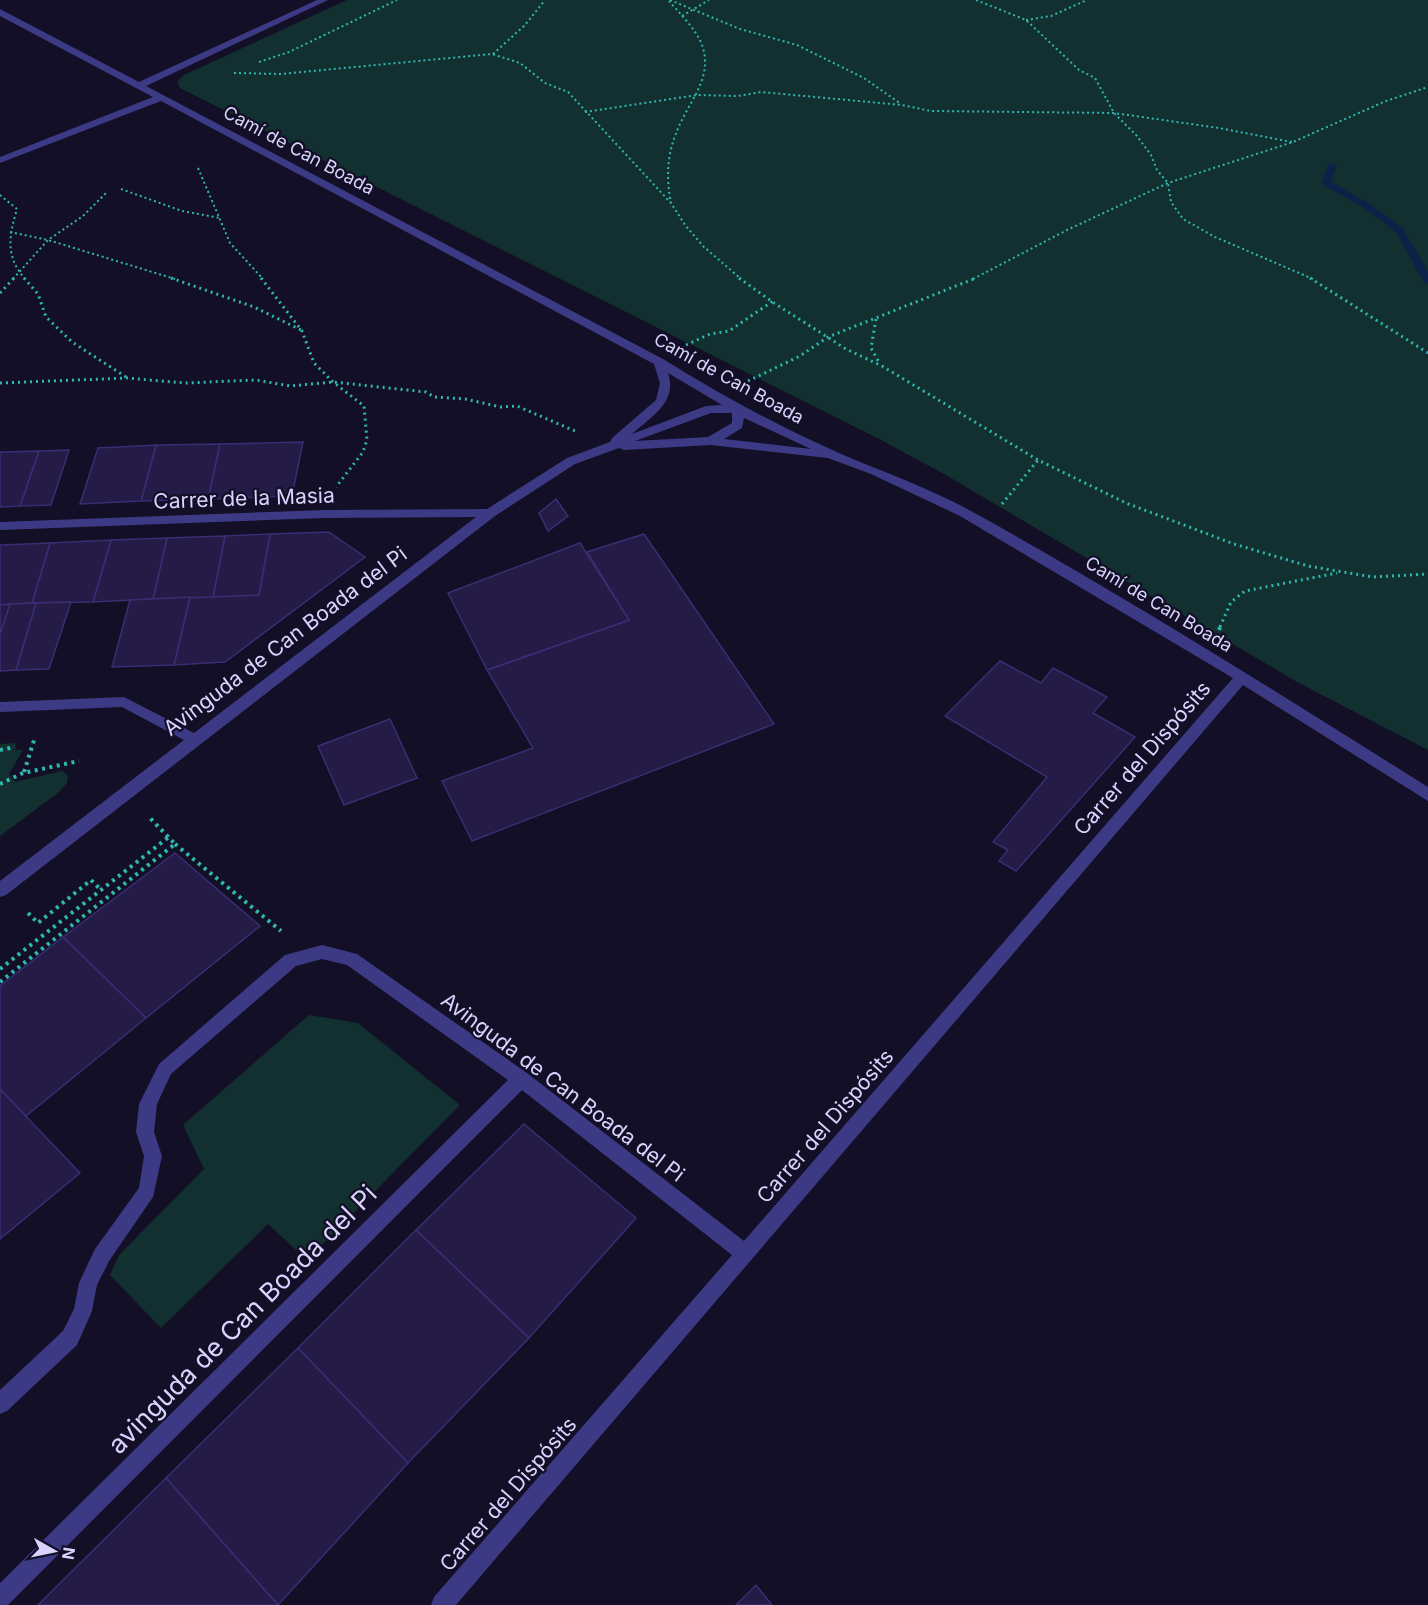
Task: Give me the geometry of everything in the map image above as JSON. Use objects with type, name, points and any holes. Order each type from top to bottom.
[{"type":"street","points":[[138,86],[324,0]]},
{"type":"street","name":"Camí de Can Boada","points":[[0,12],[659,362],[738,410],[964,513],[1242,677],[1428,795]]},
{"type":"street","points":[[0,160],[160,99]]},
{"type":"street","points":[[609,447],[662,401],[666,383],[659,362]]},
{"type":"street","name":"Avinguda de Can Boada del Pi","points":[[0,890],[490,513],[572,461],[710,409],[738,410]]},
{"type":"street","points":[[711,441],[738,425],[738,410]]},
{"type":"street","points":[[609,447],[711,441],[835,456]]},
{"type":"street","name":"Carrer de la Masia","points":[[0,526],[313,515],[490,513]]},
{"type":"street","name":"Carrer del Dispósits","points":[[442,1605],[1242,677]]},
{"type":"street","points":[[0,707],[124,702],[194,739]]},
{"type":"street","name":"Avinguda de Can Boada del Pi","points":[[0,1404],[70,1338],[83,1311],[88,1283],[102,1255],[147,1191],[153,1156],[145,1132],[148,1104],[165,1070],[291,960],[322,952],[351,959],[521,1079],[745,1254]]},
{"type":"street","name":"avinguda de Can Boada del Pi","points":[[0,1598],[521,1079]]},
{"type":"path","points":[[256,63],[289,52],[397,0]]},
{"type":"path","points":[[492,54],[525,25],[545,0]]},
{"type":"path","points":[[669,0],[740,29],[805,50],[864,78],[902,105]]},
{"type":"path","points":[[669,0],[702,42],[707,69],[697,95],[680,124],[670,153],[667,186],[671,203],[680,221],[708,251],[773,301],[811,328],[885,368],[1038,460],[1098,492],[1171,522],[1252,550],[1366,576],[1428,574]]},
{"type":"path","points":[[681,16],[709,0]]},
{"type":"path","points":[[976,0],[1026,20],[1079,70],[1095,78],[1114,113],[1137,136],[1151,155],[1157,170],[1168,183],[1171,202],[1183,219],[1215,237],[1311,278],[1428,353]]},
{"type":"path","points":[[1026,20],[1051,16],[1087,0]]},
{"type":"path","points":[[223,73],[281,74],[492,54],[520,63],[545,83],[568,92],[671,203]]},
{"type":"path","points":[[745,383],[770,369],[813,351],[828,337],[876,319],[906,304],[965,283],[1067,230],[1168,183],[1293,142],[1386,101],[1428,87]]},
{"type":"path","points":[[585,112],[697,95],[738,96],[761,92],[902,105],[931,111],[1114,113],[1219,128],[1293,142]]},
{"type":"path","points":[[198,168],[230,243],[261,277],[303,331],[314,363],[333,382],[364,406],[367,440],[363,452],[335,489]]},
{"type":"path","points":[[121,189],[160,205],[197,216],[220,218]]},
{"type":"path","points":[[0,293],[48,240],[83,216],[106,193]]},
{"type":"path","points":[[0,195],[17,209],[9,232],[9,250],[18,271],[38,294],[46,317],[72,342],[127,378]]},
{"type":"path","points":[[9,232],[48,240],[168,277],[254,307],[303,331]]},
{"type":"path","points":[[682,346],[710,334],[729,331],[773,301]]},
{"type":"path","points":[[876,319],[869,343],[875,360],[885,368]]},
{"type":"path","points":[[0,383],[127,378],[185,383],[256,380],[290,386],[333,382],[426,392],[434,397],[465,399],[501,407],[517,406],[584,435]]},
{"type":"path","points":[[996,511],[1038,460]]},
{"type":"path","points":[[1218,640],[1219,631],[1231,602],[1245,591],[1341,572]]},
{"type":"path","points":[[23,773],[35,737]]},
{"type":"path","points":[[0,750],[15,747]]},
{"type":"path","points":[[0,784],[23,773],[79,761]]},
{"type":"path","points":[[149,817],[176,844],[284,933]]},
{"type":"path","points":[[0,969],[170,836]]},
{"type":"path","points":[[0,982],[176,844]]},
{"type":"path","points":[[28,913],[38,923],[91,880],[101,890]]},
{"type":"green space","points":[[347,0],[1428,0],[1428,750],[1297,682],[944,474],[879,439],[180,88],[177,82],[184,75]]},
{"type":"green space","points":[[15,743],[14,750],[23,750],[9,774],[15,782],[62,771],[68,775],[67,783],[59,792],[0,836],[0,744]]},
{"type":"green space","points":[[309,1015],[358,1023],[460,1105],[307,1260],[268,1224],[161,1328],[110,1275],[119,1255],[204,1169],[183,1125]]},
{"type":"building","points":[[303,442],[292,496],[208,499],[220,444]]},
{"type":"building","points":[[220,444],[208,499],[141,501],[156,445]]},
{"type":"building","points":[[156,445],[141,501],[80,504],[98,448]]},
{"type":"building","points":[[69,450],[51,505],[20,506],[39,451]]},
{"type":"building","points":[[39,451],[20,506],[0,507],[0,452]]},
{"type":"building","points":[[556,499],[568,516],[548,531],[539,513]]},
{"type":"building","points":[[329,532],[365,557],[225,662],[174,665],[190,597],[259,595],[270,534]]},
{"type":"building","points":[[270,534],[259,595],[213,597],[225,536]]},
{"type":"building","points":[[644,534],[774,724],[472,841],[442,781],[533,748],[487,670],[629,620],[587,552]]},
{"type":"building","points":[[225,536],[213,597],[153,599],[167,538]]},
{"type":"building","points":[[167,538],[153,599],[93,602],[111,540]]},
{"type":"building","points":[[111,540],[93,602],[32,603],[50,543]]},
{"type":"building","points":[[50,543],[32,603],[0,605],[0,545]]},
{"type":"building","points":[[580,543],[629,620],[487,670],[448,593]]},
{"type":"building","points":[[190,597],[174,665],[112,667],[130,600]]},
{"type":"building","points":[[71,602],[49,669],[16,670],[36,603]]},
{"type":"building","points":[[36,603],[16,670],[0,671],[0,634],[10,604]]},
{"type":"building","points":[[10,604],[0,634],[0,605]]},
{"type":"building","points":[[1000,661],[1041,683],[1053,668],[1107,697],[1093,713],[1135,737],[1016,871],[999,861],[1008,850],[993,842],[1047,777],[945,716]]},
{"type":"building","points":[[390,719],[417,778],[344,805],[318,746]]},
{"type":"building","points":[[175,853],[260,926],[146,1018],[63,937]]},
{"type":"building","points":[[63,937],[146,1018],[26,1116],[0,1089],[0,986]]},
{"type":"building","points":[[0,1089],[80,1173],[0,1239]]},
{"type":"building","points":[[524,1124],[636,1218],[529,1338],[416,1230]]},
{"type":"building","points":[[416,1230],[529,1338],[408,1463],[298,1348]]},
{"type":"building","points":[[298,1348],[408,1463],[278,1605],[166,1478]]},
{"type":"building","points":[[166,1478],[278,1605],[38,1605]]},
{"type":"building","points":[[756,1585],[772,1605],[736,1605]]},
{"type":"waterway","points":[[1332,165],[1326,183],[1364,204],[1400,230],[1428,281]]}]
